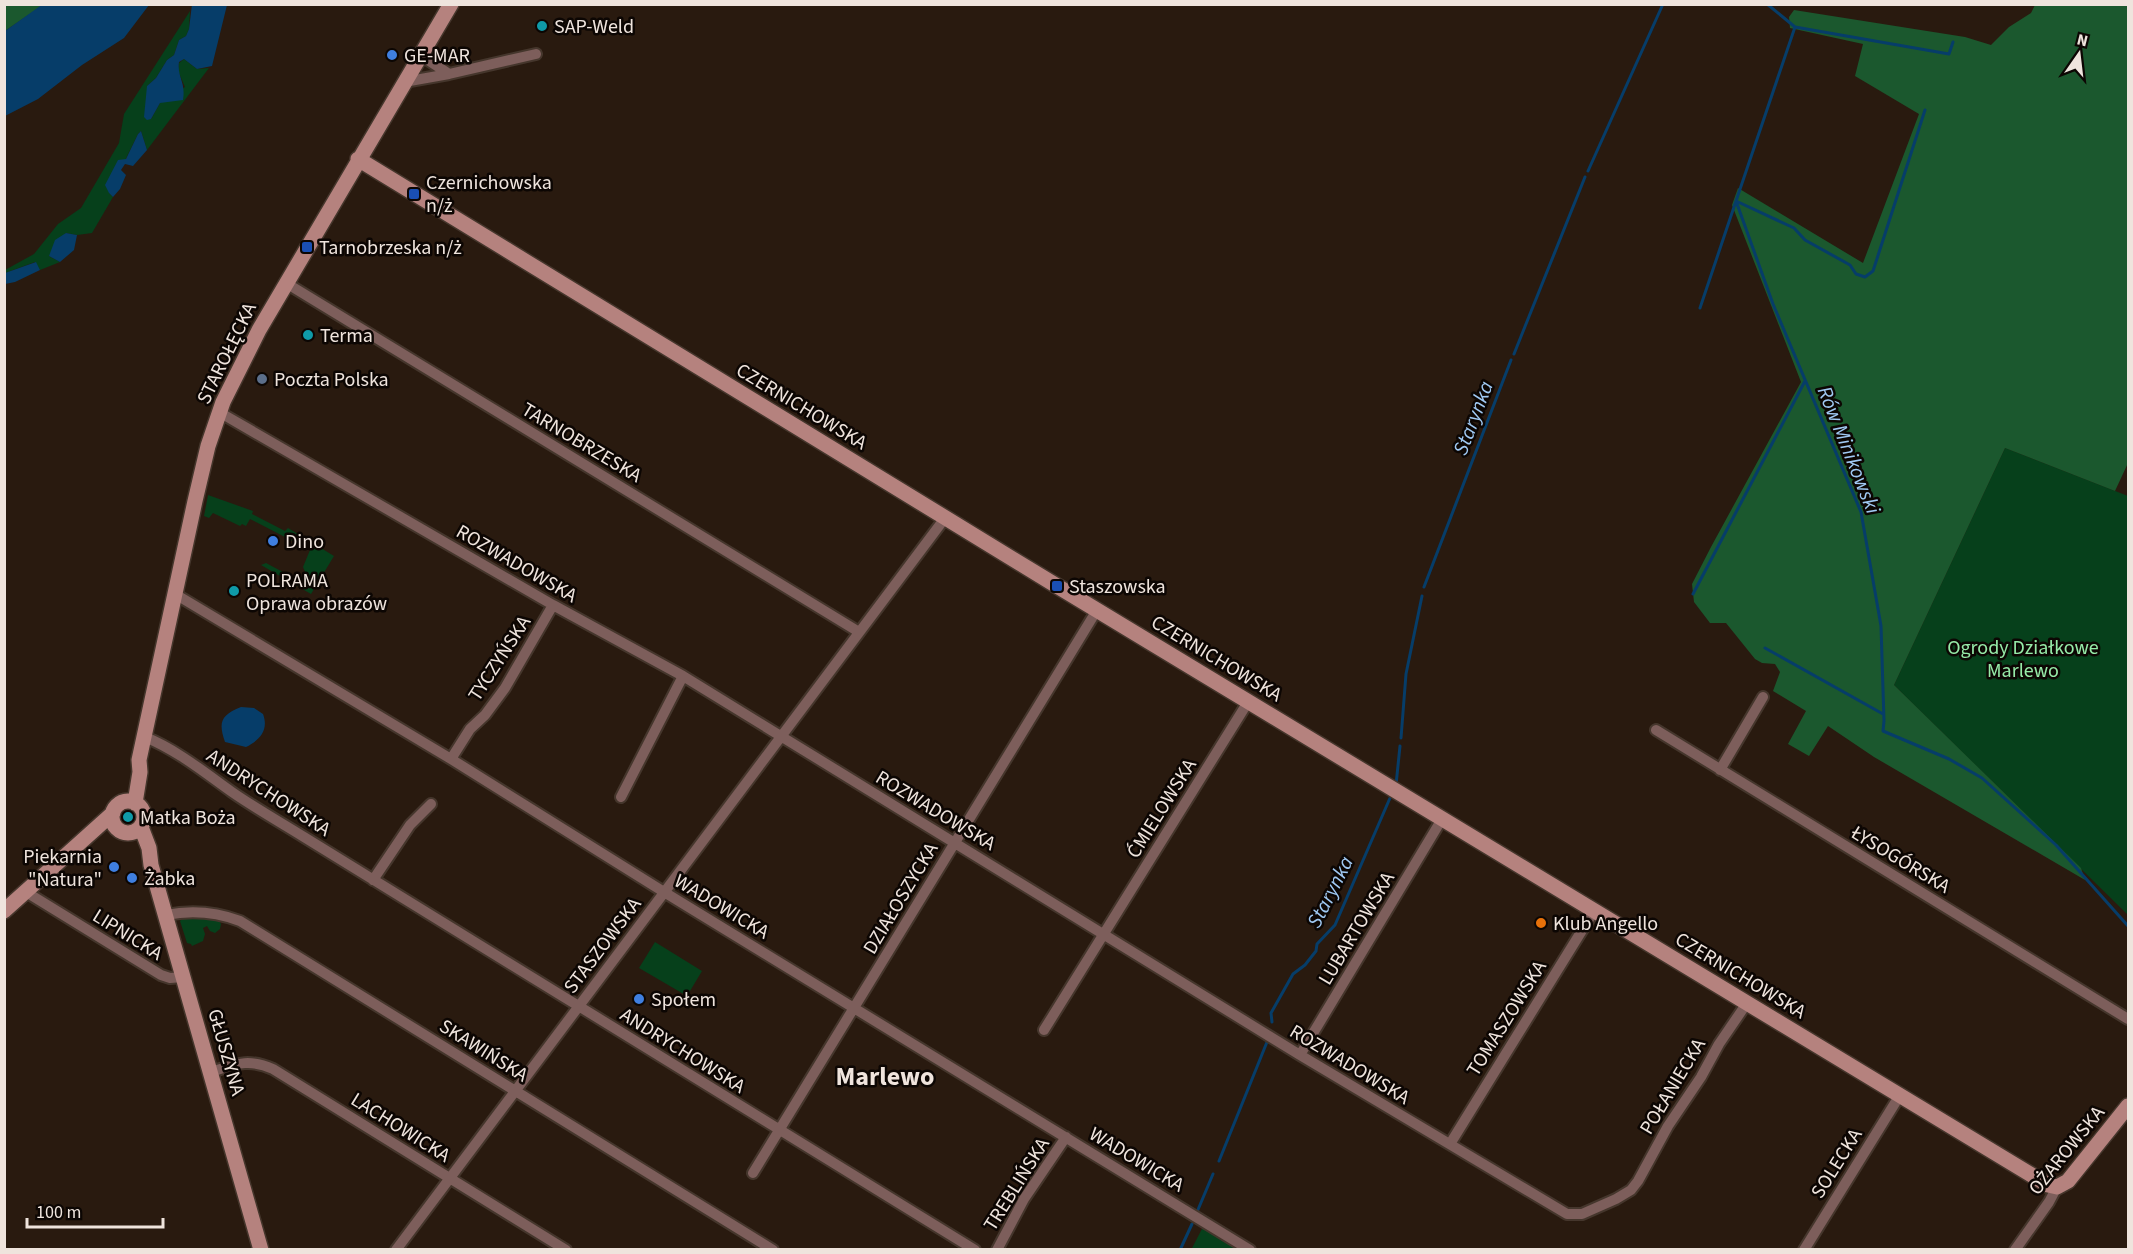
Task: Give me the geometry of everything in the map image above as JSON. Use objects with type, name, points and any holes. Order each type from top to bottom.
[{"type":"street","name":"STAROŁĘCKA","points":[[122,811],[134,770],[140,760],[203,466],[219,412],[239,366],[286,283],[451,4]]},
{"type":"street","points":[[424,50],[428,60],[449,74]]},
{"type":"street","points":[[404,82],[536,54]]},
{"type":"street","name":"CZERNICHOWSKA","points":[[358,159],[1248,702],[2048,1185],[2057,1187]]},
{"type":"street","name":"TARNOBRZESKA","points":[[286,283],[859,632]]},
{"type":"street","name":"ROZWADOWSKA","points":[[219,412],[683,676],[1105,933],[1300,1055],[1557,1209],[1572,1215],[1589,1212],[1631,1190]]},
{"type":"street","name":"STASZOWSKA","points":[[396,1250],[945,518]]},
{"type":"street","name":"WADOWICKA","points":[[175,594],[452,759],[664,892],[1250,1250]]},
{"type":"street","name":"TYCZYŃSKA","points":[[452,759],[470,729],[505,688],[553,604]]},
{"type":"street","name":"DZIAŁOSZYCKA","points":[[753,1173],[1097,610]]},
{"type":"street","points":[[621,797],[683,676]]},
{"type":"street","points":[[1720,770],[1763,698]]},
{"type":"street","name":"ĆMIELOWSKA","points":[[1044,1030],[1248,702]]},
{"type":"street","name":"ŁYSOGÓRSKA","points":[[1656,730],[2128,1019]]},
{"type":"street","name":"ANDRYCHOWSKA","points":[[145,737],[185,758],[241,797],[373,880],[975,1250]]},
{"type":"street","points":[[373,880],[410,825],[430,804]]},
{"type":"street","points":[[4,911],[75,849],[84,838],[122,811],[144,813],[136,830],[122,831],[122,811]]},
{"type":"street","name":"LUBARTOWSKA","points":[[1300,1055],[1442,819]]},
{"type":"street","name":"GŁUSZYNA","points":[[136,830],[151,865],[166,915],[261,1250]]},
{"type":"street","name":"LIPNICKA","points":[[26,892],[161,975],[170,978],[183,977]]},
{"type":"street","name":"TOMASZOWSKA","points":[[1450,1144],[1594,911]]},
{"type":"street","name":"SKAWIŃSKA","points":[[166,915],[182,912],[208,913],[240,921],[773,1250]]},
{"type":"street","name":"POŁANIECKA","points":[[1631,1190],[1645,1171],[1663,1135],[1701,1077],[1719,1044],[1747,1003]]},
{"type":"street","name":"LACHOWICKA","points":[[211,1072],[243,1062],[260,1064],[273,1069],[566,1250]]},
{"type":"street","name":"SOLECKA","points":[[1804,1250],[1900,1095]]},
{"type":"street","name":"OŻAROWSKA","points":[[2014,1250],[2049,1202],[2057,1187],[2068,1181],[2128,1106]]},
{"type":"street","name":"TREBLIŃSKA","points":[[997,1250],[1024,1199],[1066,1137]]},
{"type":"green space","points":[[5,5],[43,5],[5,31]]},
{"type":"green space","points":[[2035,5],[2128,5],[2128,463],[2115,491],[2005,448],[1894,685],[2081,868],[2085,880],[1874,757],[1828,726],[1809,756],[1788,744],[1806,711],[1773,691],[1780,672],[1775,664],[1762,663],[1755,659],[1726,623],[1710,623],[1694,602],[1692,584],[1801,382],[1732,205],[1738,188],[1863,263],[1919,114],[1855,76],[1863,44],[1790,28],[1789,17],[1794,10],[1965,37],[1991,45],[2009,27],[2031,13]]},
{"type":"green space","points":[[190,11],[189,29],[186,36],[179,40],[174,55],[167,60],[156,78],[147,86],[151,119],[160,103],[185,87],[178,71],[179,63],[184,59],[197,69],[209,68],[147,150],[141,131],[138,134],[109,193],[113,197],[92,233],[77,235],[66,233],[49,256],[60,262],[40,270],[35,262],[5,273],[5,270],[34,254],[58,224],[81,208],[119,143],[124,114]]},
{"type":"green space","name":"Ogrody Działkowe Marlewo","points":[[2005,448],[2128,496],[2128,915],[1894,685]]},
{"type":"green space","points":[[208,495],[253,511],[252,514],[285,531],[288,528],[334,556],[311,594],[261,565],[266,563],[313,588],[315,583],[308,579],[303,567],[310,550],[250,519],[246,526],[242,524],[240,526],[213,513],[209,518],[204,516]]},
{"type":"green space","points":[[184,917],[217,917],[221,924],[220,929],[215,933],[207,926],[203,928],[205,934],[203,941],[192,946],[187,943],[180,921]]},
{"type":"green space","points":[[655,942],[702,971],[687,996],[639,968]]},
{"type":"green space","points":[[1204,1225],[1244,1250],[1191,1250]]},
{"type":"water","points":[[43,4],[149,5],[124,38],[82,65],[38,99],[5,116],[5,31]]},
{"type":"water","points":[[192,4],[227,5],[212,66],[197,69],[184,59],[179,62],[183,100],[160,103],[151,119],[147,120],[144,117],[147,86],[156,78],[167,60],[174,55],[179,40],[186,36]]},
{"type":"water","points":[[141,131],[147,150],[133,166],[125,164],[121,170],[126,175],[120,189],[113,197],[105,185],[118,160],[126,159]]},
{"type":"water","points":[[66,233],[77,235],[74,250],[60,262],[49,256],[55,240]]},
{"type":"water","points":[[36,262],[40,270],[15,282],[5,284],[5,273]]},
{"type":"water","points":[[241,707],[254,708],[263,714],[265,720],[262,734],[246,747],[225,742],[222,729],[225,716]]},
{"type":"waterway","name":"Starynka","points":[[1588,171],[1663,4]]},
{"type":"waterway","name":"Rów Minikowski","points":[[1767,4],[1795,27],[1736,201],[1773,304],[1861,512],[1881,626],[1883,731],[1949,759],[1982,778],[2056,845],[2128,926]]},
{"type":"waterway","points":[[1795,27],[1949,54],[1953,42]]},
{"type":"waterway","points":[[1700,308],[1736,201],[1794,228],[1805,240],[1850,265],[1856,274],[1865,277],[1873,271],[1925,110]]},
{"type":"waterway","name":"Starynka","points":[[1514,354],[1585,177]]},
{"type":"waterway","name":"Starynka","points":[[1424,587],[1511,360]]},
{"type":"waterway","points":[[1693,594],[1805,381]]},
{"type":"waterway","name":"Starynka","points":[[1401,738],[1406,674],[1422,596]]},
{"type":"waterway","points":[[1765,648],[1883,714]]},
{"type":"waterway","name":"Starynka","points":[[1396,785],[1400,746]]},
{"type":"waterway","name":"Starynka","points":[[1272,1022],[1271,1013],[1293,974],[1305,965],[1316,951],[1317,944],[1335,925],[1390,798]]},
{"type":"waterway","name":"Starynka","points":[[1219,1161],[1267,1042]]},
{"type":"waterway","name":"Starynka","points":[[1197,1212],[1213,1174]]},
{"type":"waterway","name":"Starynka","points":[[1180,1250],[1192,1224]]},
{"type":"place","name":"SAP-Weld","points":[[542,26]]},
{"type":"place","name":"GE-MAR","points":[[392,55]]},
{"type":"place","name":"Czernichowska n/ż","points":[[414,194]]},
{"type":"place","name":"Tarnobrzeska n/ż","points":[[307,247]]},
{"type":"place","name":"Terma","points":[[308,335]]},
{"type":"place","name":"Poczta Polska","points":[[262,379]]},
{"type":"place","name":"Dino","points":[[273,541]]},
{"type":"place","name":"Staszowska","points":[[1057,586]]},
{"type":"place","name":"POLRAMA Oprawa obrazów","points":[[234,591]]},
{"type":"place","name":"Matka Boża","points":[[128,817]]},
{"type":"place","name":"Piekarnia \"Natura\"","points":[[114,867]]},
{"type":"place","name":"Żabka","points":[[132,878]]},
{"type":"place","name":"Klub Angello","points":[[1541,923]]},
{"type":"place","name":"Społem","points":[[639,999]]},
{"type":"district","name":"Marlewo","points":[[885,1076]]}]
